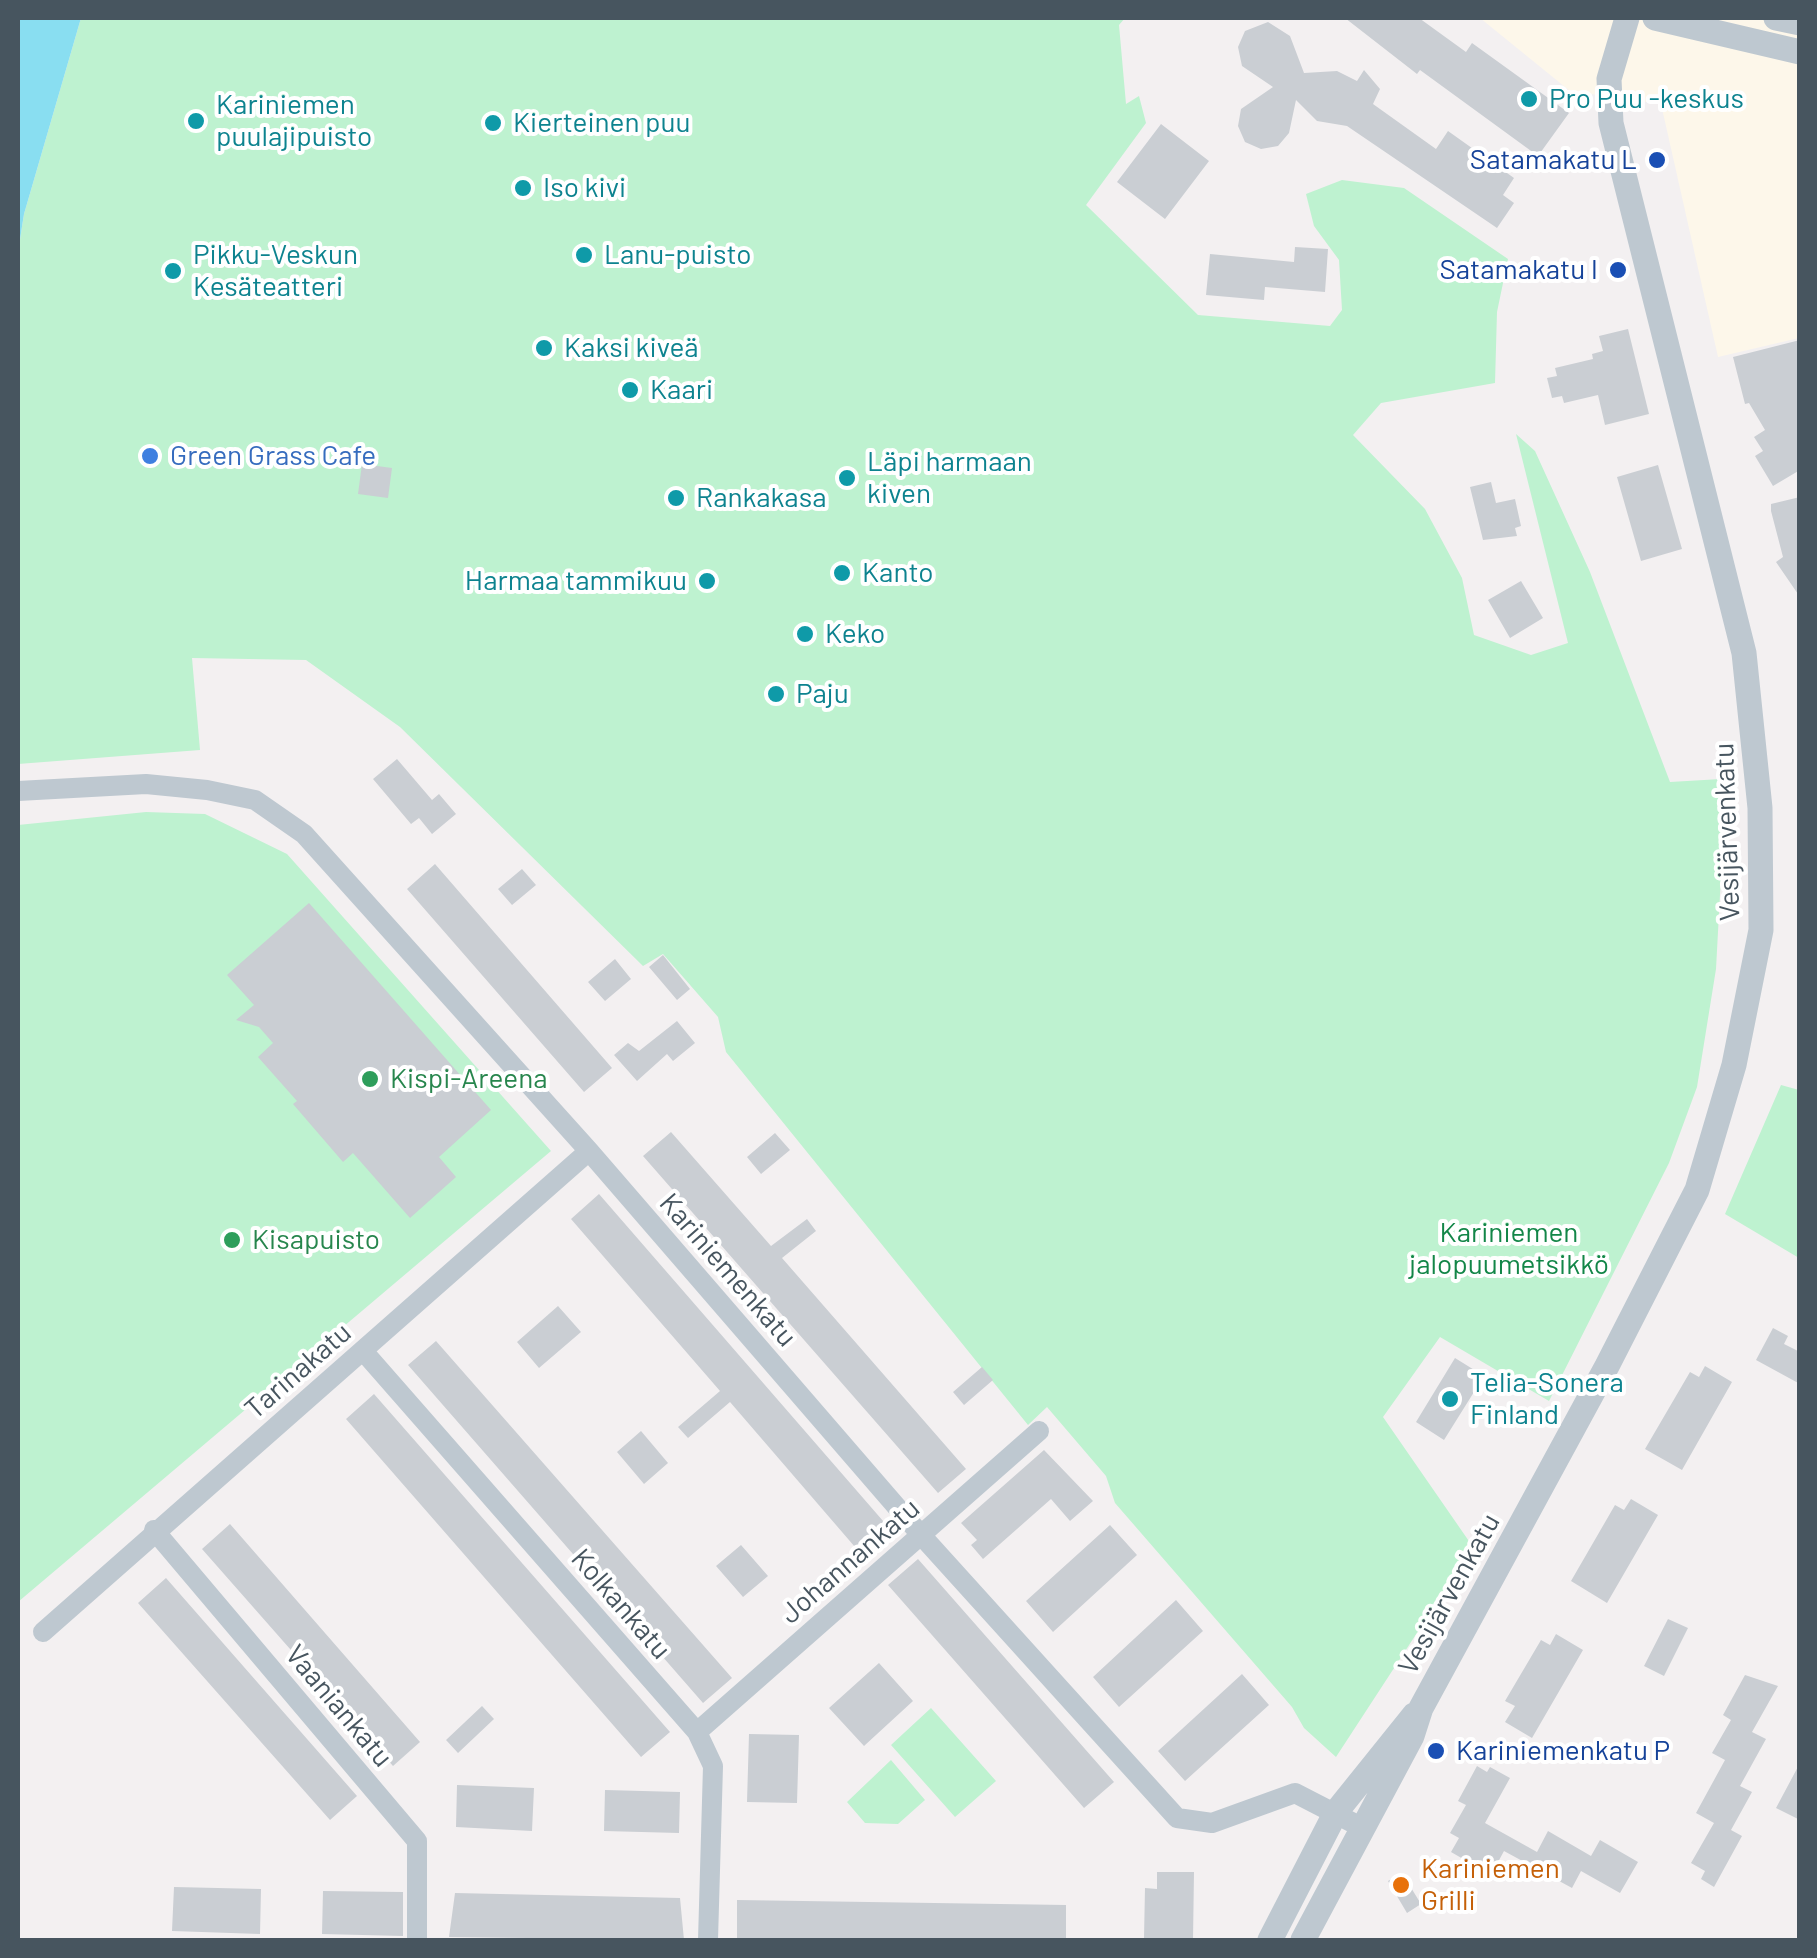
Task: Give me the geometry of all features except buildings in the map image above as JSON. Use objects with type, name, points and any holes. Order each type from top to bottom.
[{"type":"street","name":"Vesijärvenkatu","points":[[1303,1940],[1412,1736],[1421,1708],[1614,1352],[1696,1190],[1734,1065],[1760,930],[1760,808],[1744,653],[1610,123],[1610,80],[1626,18]]},
{"type":"street","points":[[1654,18],[1800,52]]},
{"type":"street","points":[[1776,18],[1800,23]]},
{"type":"street","name":"Kariniemenkatu","points":[[18,791],[146,784],[255,800],[318,849],[589,1151],[921,1535],[1177,1818],[1212,1823],[1295,1793],[1361,1827]]},
{"type":"street","name":"Tarinakatu","points":[[43,1632],[154,1530],[364,1352],[589,1151]]},
{"type":"street","name":"Kolkankatu","points":[[364,1352],[697,1732],[713,1766],[708,1940]]},
{"type":"street","name":"Johannankatu","points":[[697,1732],[1039,1431]]},
{"type":"street","name":"Vaaniankatu","points":[[154,1530],[418,1841],[416,1940]]},
{"type":"street","name":"Vesijärvenkatu","points":[[1270,1940],[1336,1812],[1376,1758],[1421,1708]]},
{"type":"shaded area","points":[[1480,18],[1799,18],[1799,338],[1718,357],[1661,104],[1570,91]]},
{"type":"green space","name":"Kariniemen jalopuumetsikkö","points":[[81,18],[1125,18],[1119,25],[1126,104],[1139,96],[1146,123],[1086,205],[1198,315],[1330,326],[1342,310],[1339,260],[1314,226],[1306,194],[1342,180],[1404,188],[1508,259],[1497,312],[1495,383],[1381,403],[1353,435],[1425,509],[1462,578],[1474,635],[1531,655],[1568,643],[1516,434],[1535,451],[1590,572],[1670,782],[1721,779],[1723,839],[1716,969],[1697,1087],[1669,1163],[1549,1401],[1440,1337],[1383,1417],[1473,1547],[1336,1757],[1304,1728],[1292,1707],[1115,1503],[1106,1476],[1047,1407],[1028,1425],[726,1052],[718,1017],[663,954],[643,966],[400,727],[306,660],[192,658],[200,750],[18,764],[18,252],[24,214]]},
{"type":"green space","name":"Kisapuisto","points":[[146,812],[205,814],[287,854],[551,1151],[18,1602],[18,825]]},
{"type":"green space","points":[[1781,1085],[1799,1090],[1799,1258],[1725,1214]]},
{"type":"green space","points":[[931,1708],[996,1781],[955,1817],[891,1745]]},
{"type":"green space","points":[[891,1760],[925,1800],[898,1824],[865,1823],[847,1802]]},
{"type":"water","points":[[18,18],[81,18],[24,214],[18,252]]},
{"type":"place","name":"Pro Puu -keskus","points":[[1529,99]]},
{"type":"place","name":"Kariniemen puulajipuisto","points":[[196,121]]},
{"type":"place","name":"Kierteinen puu","points":[[493,123]]},
{"type":"place","name":"Satamakatu L","points":[[1657,160]]},
{"type":"place","name":"Iso kivi","points":[[523,188]]},
{"type":"place","name":"Lanu-puisto","points":[[584,255]]},
{"type":"place","name":"Satamakatu I","points":[[1618,270]]},
{"type":"place","name":"Pikku-Veskun Kesäteatteri","points":[[173,271]]},
{"type":"place","name":"Kaksi kiveä","points":[[544,348]]},
{"type":"place","name":"Kaari","points":[[630,390]]},
{"type":"place","name":"Green Grass Cafe","points":[[150,456]]},
{"type":"place","name":"Läpi harmaan kiven","points":[[847,478]]},
{"type":"place","name":"Rankakasa","points":[[676,498]]},
{"type":"place","name":"Kanto","points":[[842,573]]},
{"type":"place","name":"Harmaa tammikuu","points":[[707,581]]},
{"type":"place","name":"Keko","points":[[805,634]]},
{"type":"place","name":"Paju","points":[[776,694]]},
{"type":"place","name":"Kispi-Areena","points":[[370,1079]]},
{"type":"place","name":"Kisapuisto","points":[[232,1240]]},
{"type":"place","name":"Telia-Sonera Finland","points":[[1450,1399]]},
{"type":"place","name":"Kariniemenkatu P","points":[[1436,1751]]},
{"type":"place","name":"Kariniemen Grilli","points":[[1401,1885]]}]
